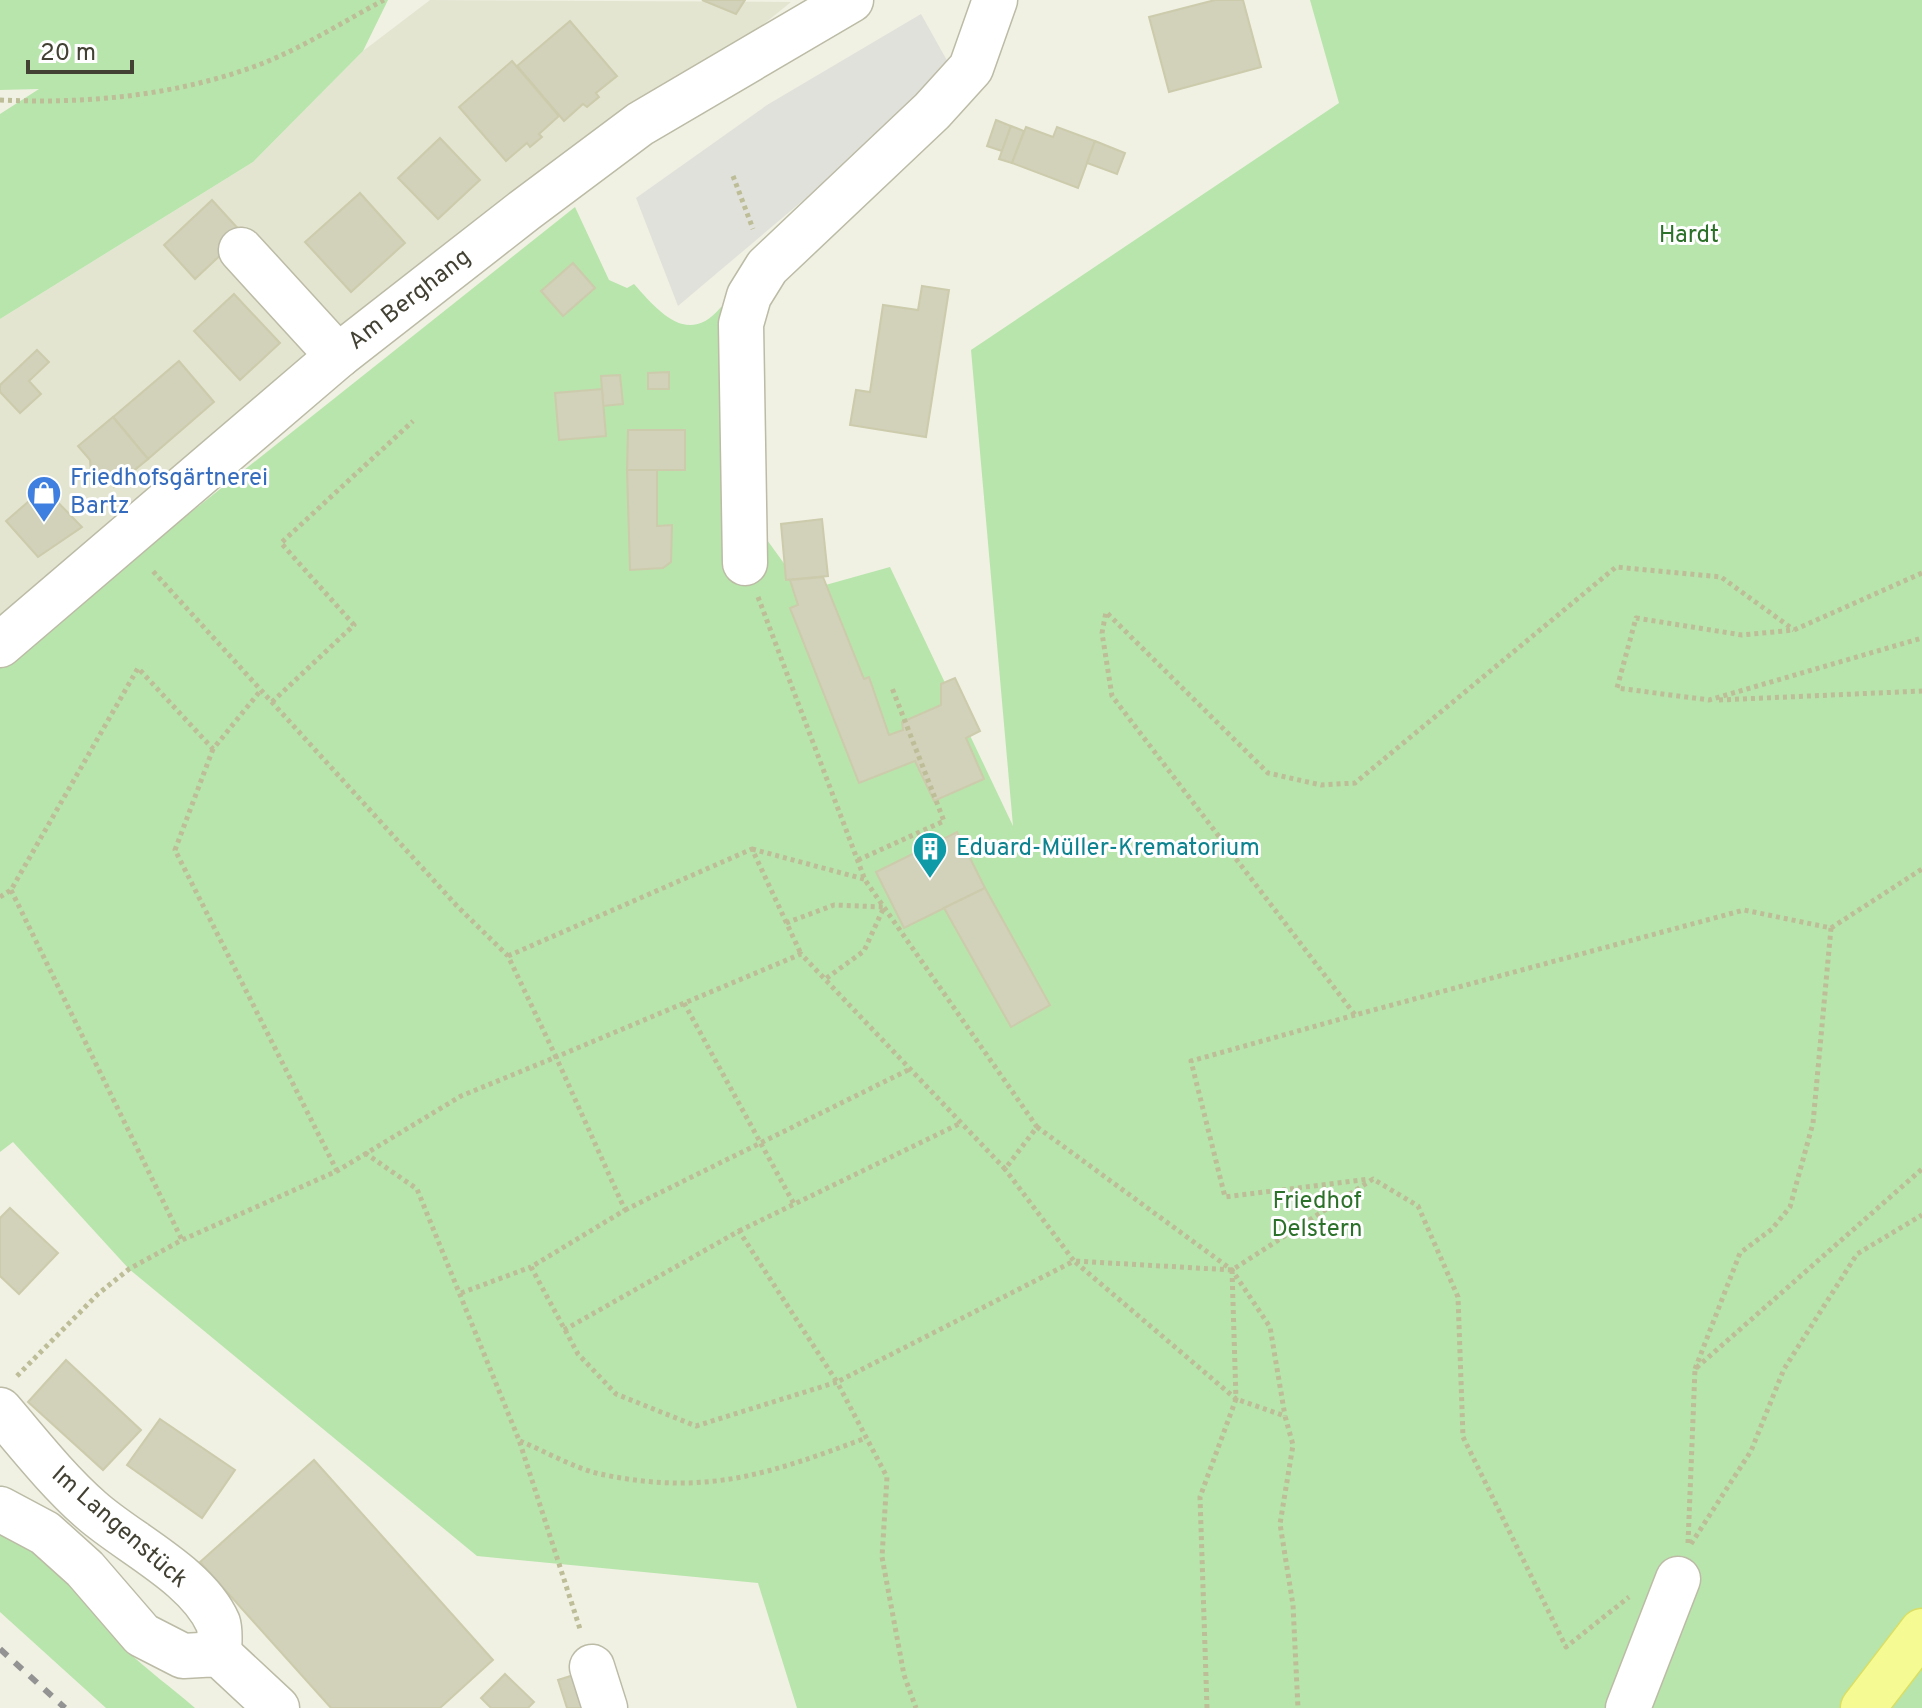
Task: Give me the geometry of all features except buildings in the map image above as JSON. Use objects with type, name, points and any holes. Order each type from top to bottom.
[{"type":"main road","points":[[1863,1708],[1922,1631]]},
{"type":"street","name":"Am Berghang","points":[[0,645],[338,356],[640,124],[851,0]]},
{"type":"street","points":[[745,563],[741,324],[749,296],[767,267],[932,111],[971,68],[995,0]]},
{"type":"street","points":[[241,250],[338,356]]},
{"type":"street","name":"Im Langenstück","points":[[5,1397],[46,1465],[92,1511],[158,1557],[206,1604],[219,1626],[219,1654]]},
{"type":"street","points":[[0,1509],[55,1542],[85,1569],[142,1635],[183,1656],[219,1654],[277,1708]]},
{"type":"street","points":[[1628,1708],[1659,1584]]},
{"type":"street","points":[[592,1667],[605,1708]]},
{"type":"path","points":[[0,100],[47,102],[167,90],[255,66],[384,0]]},
{"type":"path","points":[[733,176],[767,267]]},
{"type":"path","points":[[272,702],[354,625],[281,543],[413,421]]},
{"type":"path","points":[[745,563],[865,880],[1037,1127],[1232,1270],[1270,1327],[1293,1445],[1280,1524],[1293,1605],[1298,1708]]},
{"type":"path","points":[[1355,1015],[1112,696],[1102,633],[1106,612],[1268,773],[1321,785],[1355,783],[1616,567],[1721,577],[1794,630]]},
{"type":"path","points":[[151,569],[457,906],[508,956],[625,1210]]},
{"type":"path","points":[[1922,573],[1794,630],[1742,635],[1636,618],[1617,688],[1709,700],[1922,691]]},
{"type":"path","points":[[1709,700],[1922,638]]},
{"type":"path","points":[[0,897],[11,890],[138,668],[213,749]]},
{"type":"path","points":[[858,860],[944,821],[892,688]]},
{"type":"path","points":[[261,690],[213,749],[175,850],[337,1171]]},
{"type":"path","points":[[508,956],[752,849],[865,880]]},
{"type":"path","points":[[752,849],[801,954],[1005,1169],[1074,1261],[1236,1399],[1285,1416]]},
{"type":"path","points":[[1659,1584],[1566,1647],[1463,1437],[1458,1297],[1418,1206],[1373,1179],[1225,1197],[1191,1061],[1744,910],[1831,928],[1922,869]]},
{"type":"path","points":[[11,890],[182,1240]]},
{"type":"path","points":[[786,923],[834,905],[884,907]]},
{"type":"path","points":[[824,980],[864,951],[884,907]]},
{"type":"path","points":[[1831,928],[1813,1123],[1790,1207],[1772,1229],[1740,1253],[1695,1369],[1688,1549],[1751,1451],[1784,1369],[1857,1254],[1922,1215]]},
{"type":"path","points":[[5,1397],[98,1294],[129,1269],[182,1240],[337,1171],[461,1096],[801,954]]},
{"type":"path","points":[[684,1003],[794,1204]]},
{"type":"path","points":[[461,1293],[531,1267],[625,1210],[910,1069]]},
{"type":"path","points":[[564,1330],[739,1231],[961,1123]]},
{"type":"path","points":[[1005,1169],[1037,1127]]},
{"type":"path","points":[[365,1153],[417,1189],[519,1440],[592,1667]]},
{"type":"path","points":[[1695,1369],[1922,1169]]},
{"type":"path","points":[[531,1267],[578,1354],[616,1394],[696,1426],[837,1382],[1074,1261],[1232,1270],[1373,1179]]},
{"type":"path","points":[[739,1231],[837,1382],[887,1477],[882,1557],[904,1675],[916,1708]]},
{"type":"path","points":[[1207,1708],[1200,1497],[1236,1399],[1232,1270]]},
{"type":"path","points":[[519,1440],[603,1475],[705,1485],[772,1473],[866,1438]]},
{"type":"shaded area","points":[[430,0],[791,2],[0,645],[0,319],[253,162],[363,51]]},
{"type":"shaded area","points":[[921,14],[954,73],[678,306],[636,198],[767,105]]},
{"type":"green space","points":[[0,0],[388,0],[363,51],[253,162],[0,319],[0,114],[39,89],[0,90]]},
{"type":"green space","name":"Friedhof Delstern","points":[[1310,0],[1922,0],[1922,1708],[797,1708],[758,1583],[477,1556],[129,1269],[13,1142],[0,1152],[0,664],[575,207],[609,280],[627,288],[634,284],[664,314],[686,325],[709,319],[721,307],[729,309],[733,493],[804,591],[890,567],[1013,826],[971,350],[1339,103]]},
{"type":"green space","points":[[0,1534],[18,1541],[52,1567],[125,1649],[195,1708],[106,1708],[0,1612]]},
{"type":"railway","points":[[0,1649],[65,1708]]},
{"type":"place","name":"Friedhofsgärtnerei Bartz","points":[[44,524]]},
{"type":"place","name":"Eduard-Müller-Krematorium","points":[[930,880]]},
{"type":"park label","name":"Hardt","points":[[1689,236]]}]
